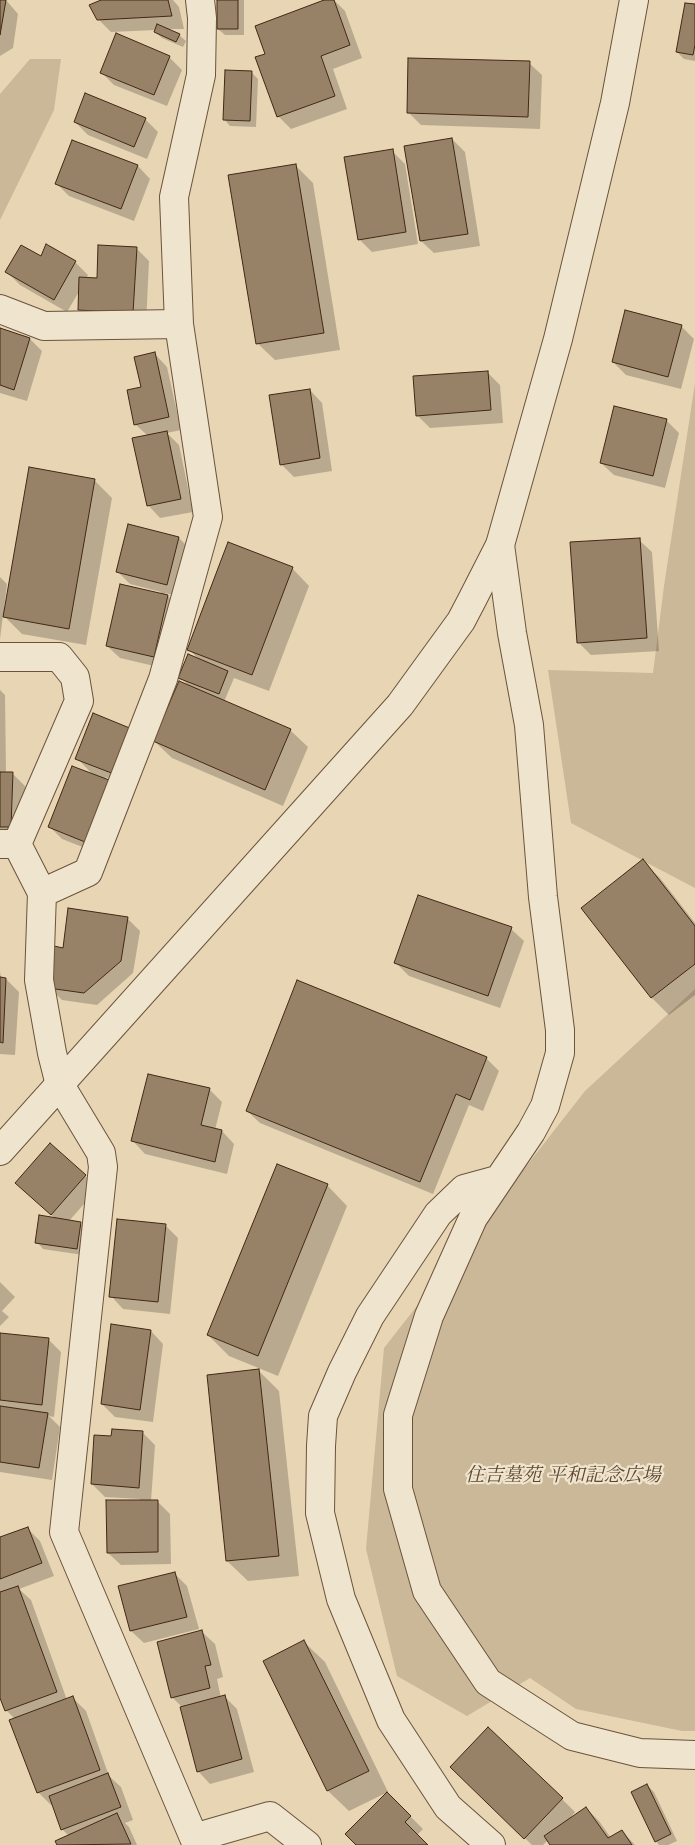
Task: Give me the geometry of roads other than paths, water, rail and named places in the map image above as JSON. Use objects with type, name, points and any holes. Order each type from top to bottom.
[{"type":"street","points":[[42,893],[88,872],[163,679],[208,517],[179,324],[174,197],[201,75],[202,18],[200,0]]},
{"type":"street","points":[[0,1151],[400,705],[460,621],[500,545],[558,340],[615,104],[634,0]]},
{"type":"street","points":[[0,309],[44,326],[179,324]]},
{"type":"street","points":[[500,545],[512,634],[528,725],[543,897],[560,1030],[560,1054],[545,1106],[531,1132],[473,1218],[429,1316],[398,1415],[398,1490],[427,1590],[488,1682],[572,1736],[640,1753],[695,1755]]},
{"type":"street","points":[[0,658],[59,657],[75,677],[79,701],[8,844],[42,893],[39,980],[60,1085],[100,1153],[103,1167],[64,1532],[194,1838],[270,1816],[307,1845]]},
{"type":"street","points":[[490,1845],[448,1807],[391,1720],[341,1599],[320,1513],[323,1416],[342,1372],[370,1316],[438,1214],[464,1188],[497,1180]]},
{"type":"park label","name":"住吉墓苑 平和記念広場","points":[[563,1476]]}]
